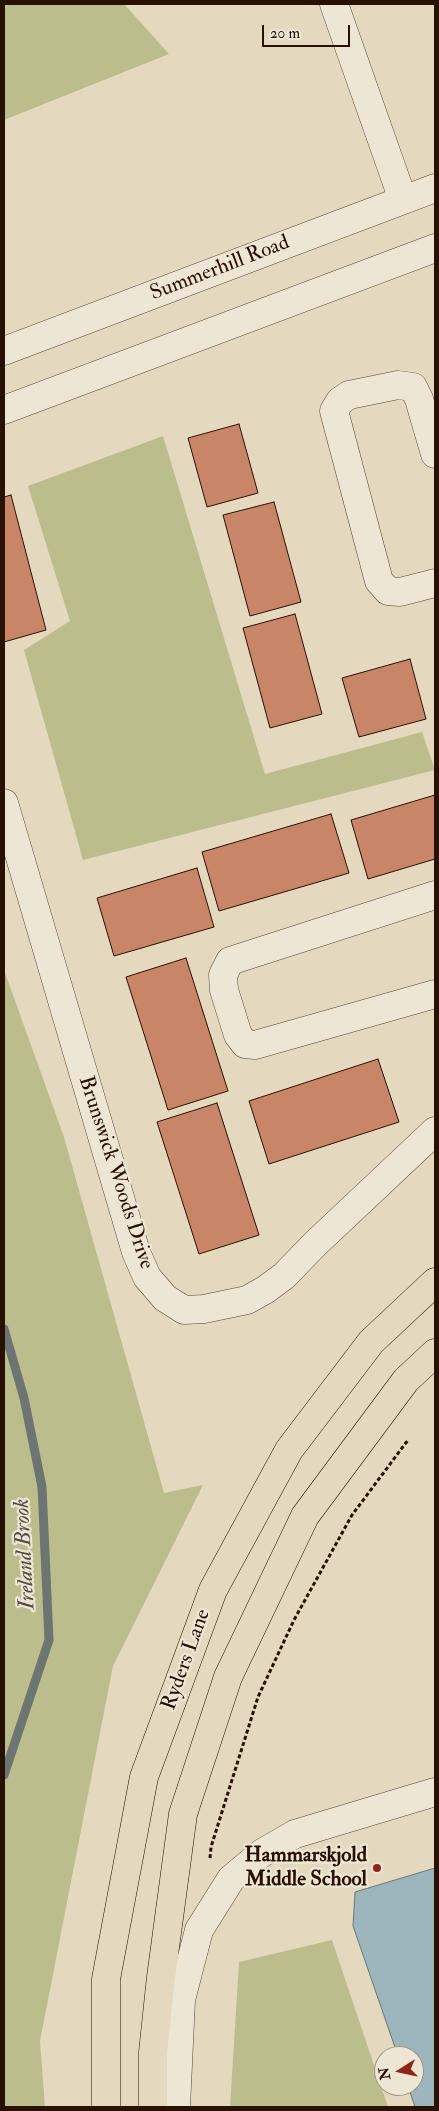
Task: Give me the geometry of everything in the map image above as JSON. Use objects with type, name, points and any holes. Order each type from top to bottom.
[{"type":"main road","name":"Ryders Lane","points":[[106,2107],[106,1978],[144,1777],[212,1590],[289,1450],[371,1342],[435,1282]]},
{"type":"main road","name":"Ryders Lane","points":[[153,2107],[153,2052],[183,1814],[228,1676],[305,1516],[406,1380],[431,1365]]},
{"type":"street","points":[[334,4],[403,200]]},
{"type":"street","name":"Summerhill Road","points":[[4,351],[435,188]]},
{"type":"street","points":[[4,410],[435,248]]},
{"type":"street","points":[[435,454],[419,399],[413,387],[398,384],[349,395],[340,401],[334,411],[379,581],[388,592],[400,592],[435,583]]},
{"type":"street","name":"Brunswick Woods Drive","points":[[4,803],[136,1252],[148,1277],[165,1298],[184,1310],[204,1309],[247,1300],[265,1290],[284,1276],[315,1244],[435,1131]]},
{"type":"street","points":[[435,895],[230,961],[223,975],[224,990],[238,1035],[245,1044],[255,1045],[435,994]]},
{"type":"street","points":[[176,2107],[181,2000],[199,1930],[231,1879],[262,1853],[295,1834],[435,1792]]},
{"type":"path","points":[[209,1867],[211,1847],[262,1688],[294,1620],[352,1515],[408,1440]]},
{"type":"green space","points":[[4,4],[124,4],[169,54],[4,120]]},
{"type":"green space","points":[[163,436],[265,774],[422,732],[435,770],[83,860],[24,650],[70,621],[28,486]]},
{"type":"green space","points":[[4,970],[64,1137],[164,1493],[203,1485],[113,1666],[40,2041],[45,2107],[4,2107]]},
{"type":"green space","points":[[332,1940],[374,2065],[374,2096],[384,2096],[388,2107],[230,2107],[239,1962]]},
{"type":"water","points":[[435,1868],[435,2107],[415,2107],[411,2096],[424,2096],[424,2046],[395,2046],[353,1926],[355,1892]]},
{"type":"building","points":[[239,424],[258,493],[207,507],[188,438]]},
{"type":"building","points":[[11,495],[46,630],[4,642],[4,497]]},
{"type":"building","points":[[274,502],[301,602],[250,616],[223,515]]},
{"type":"building","points":[[295,614],[322,714],[270,728],[243,628]]},
{"type":"building","points":[[410,659],[426,719],[359,737],[342,678]]},
{"type":"building","points":[[435,795],[435,859],[368,879],[351,820]]},
{"type":"building","points":[[331,814],[349,873],[219,911],[202,852]]},
{"type":"building","points":[[197,868],[214,927],[114,956],[97,898]]},
{"type":"building","points":[[186,958],[228,1091],[168,1110],[126,977]]},
{"type":"building","points":[[378,1059],[399,1122],[269,1164],[249,1101]]},
{"type":"building","points":[[217,1103],[259,1235],[199,1254],[157,1122]]},
{"type":"waterway","name":"Ireland Brook","points":[[4,1329],[24,1398],[42,1487],[49,1640],[4,1775]]},
{"type":"place","name":"Hammarskjold Middle School","points":[[377,1868]]}]
